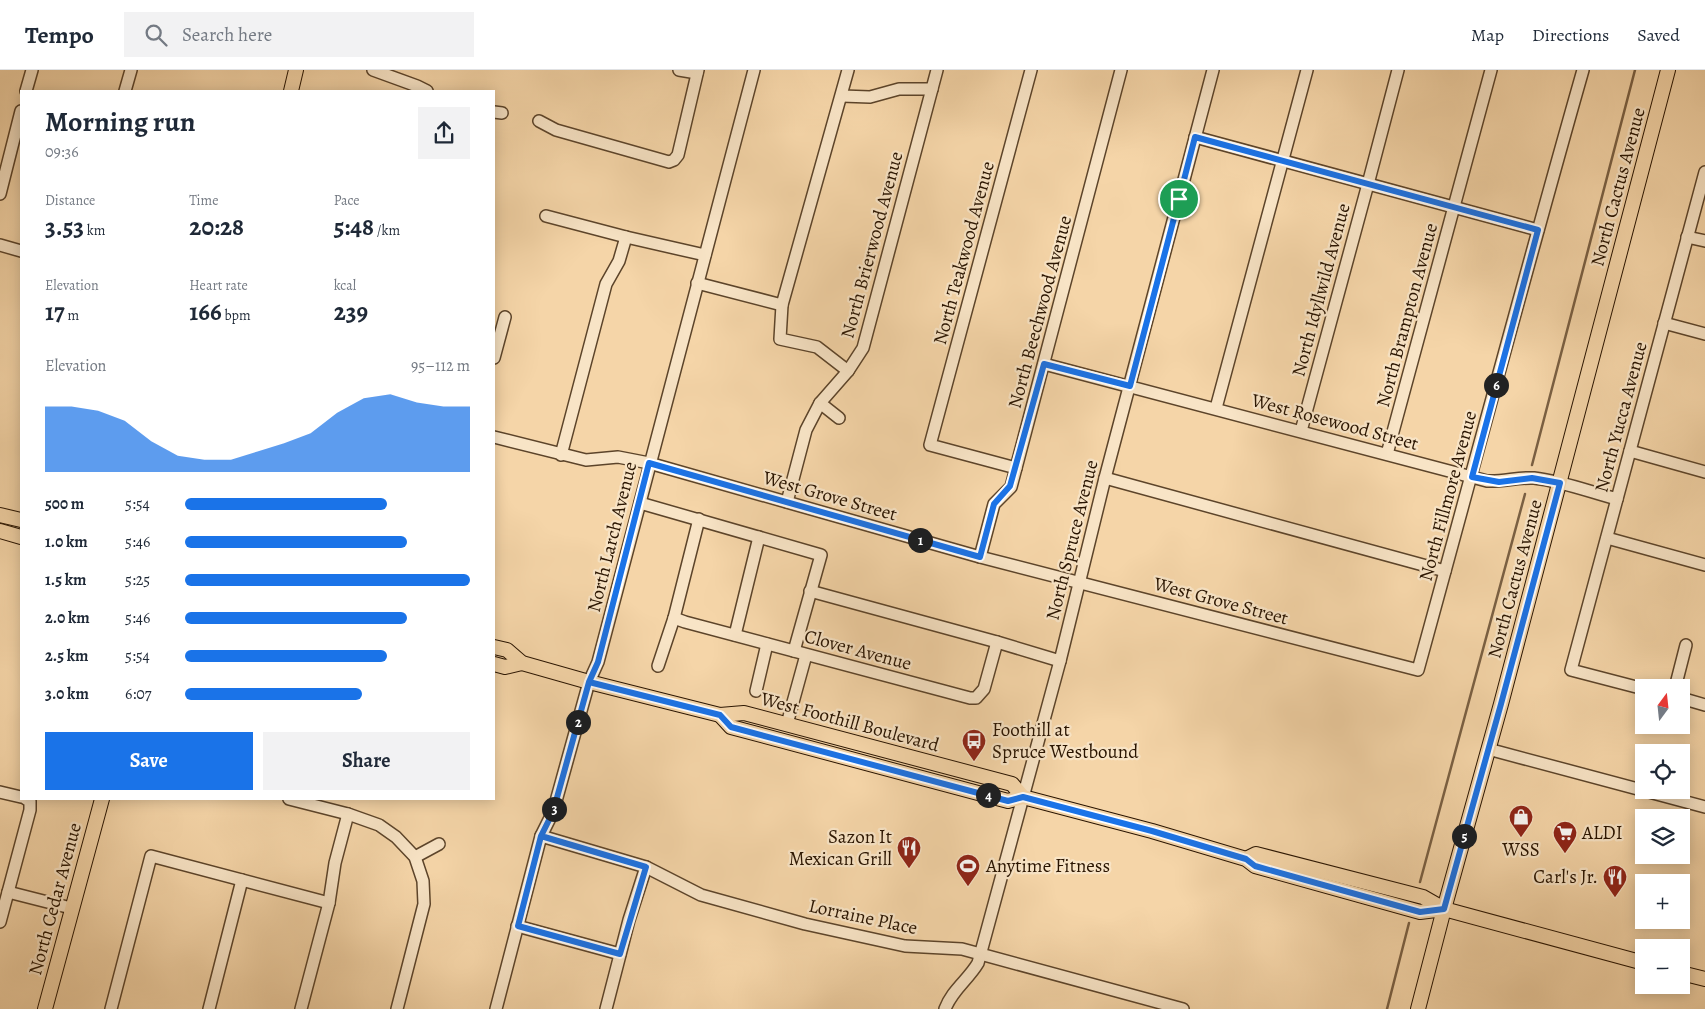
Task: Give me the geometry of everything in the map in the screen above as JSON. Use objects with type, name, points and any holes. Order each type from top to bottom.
[{"type":"main road","points":[[291,90],[296,70]]},
{"type":"main road","name":"North Cactus Avenue","points":[[1418,1009],[1560,483],[1668,70]]},
{"type":"main road","points":[[0,515],[20,520]]},
{"type":"main road","points":[[0,531],[20,537]]},
{"type":"main road","name":"West Foothill Boulevard","points":[[495,647],[507,650],[522,663],[589,682],[720,715],[744,713],[1012,784],[1023,797]]},
{"type":"main road","name":"West Foothill Boulevard","points":[[495,664],[505,667],[522,663]]},
{"type":"main road","name":"West Foothill Boulevard","points":[[720,715],[731,727],[1008,801],[1023,797],[1152,831],[1246,859],[1256,854],[1291,862],[1423,897],[1444,909],[1635,961]]},
{"type":"main road","name":"North Cedar Avenue","points":[[45,1009],[102,800]]},
{"type":"main road","points":[[1690,975],[1705,979]]},
{"type":"street","points":[[26,90],[32,70]]},
{"type":"street","points":[[125,90],[131,70]]},
{"type":"street","points":[[373,70],[424,90]]},
{"type":"street","points":[[539,122],[556,130],[670,162],[678,155],[697,72],[680,70]]},
{"type":"street","name":"North Larch Avenue","points":[[496,1009],[541,836],[553,812],[589,682],[598,662],[754,70]]},
{"type":"street","points":[[848,70],[782,305],[780,338],[817,347],[848,371]]},
{"type":"street","name":"North Brierwood Avenue","points":[[787,502],[806,430],[820,403],[848,371],[863,348],[937,70]]},
{"type":"street","name":"North Teakwood Avenue","points":[[1016,468],[930,445],[1031,70]]},
{"type":"street","name":"North Beechwood Avenue","points":[[980,557],[994,504],[1010,486],[1016,468],[1121,70]]},
{"type":"street","name":"North Spruce Avenue","points":[[945,1009],[954,992],[974,970],[980,955],[1060,661],[1105,478],[1213,70]]},
{"type":"street","points":[[1216,408],[1307,70]]},
{"type":"street","name":"North Idyllwild Avenue","points":[[1301,431],[1398,70]]},
{"type":"street","name":"North Brampton Avenue","points":[[1387,454],[1491,70]]},
{"type":"street","name":"North Fillmore Avenue","points":[[1418,670],[1583,70]]},
{"type":"street","points":[[842,96],[870,97],[899,89],[932,90]]},
{"type":"street","points":[[0,194],[20,115]]},
{"type":"street","points":[[1195,137],[1538,230]]},
{"type":"street","name":"North Yucca Avenue","points":[[1635,687],[1571,670],[1705,172]]},
{"type":"street","points":[[546,216],[705,255]]},
{"type":"street","points":[[561,455],[606,284],[619,261],[626,237]]},
{"type":"street","points":[[1687,237],[1705,241]]},
{"type":"street","points":[[0,246],[20,251]]},
{"type":"street","points":[[697,283],[782,305]]},
{"type":"street","points":[[495,354],[505,317]]},
{"type":"street","points":[[1664,322],[1705,334]]},
{"type":"street","name":"West Rosewood Street","points":[[1044,364],[1472,477],[1499,482],[1532,478],[1560,483],[1618,499]]},
{"type":"street","points":[[820,403],[839,418]]},
{"type":"street","name":"West Grove Street","points":[[495,437],[586,460],[618,457],[649,463],[980,557],[1418,670]]},
{"type":"street","points":[[1630,452],[1705,472]]},
{"type":"street","points":[[1105,478],[1445,571]]},
{"type":"street","points":[[640,503],[821,555],[794,651]]},
{"type":"street","points":[[658,666],[674,618],[699,519]]},
{"type":"street","points":[[735,635],[759,537]]},
{"type":"street","points":[[1607,538],[1705,565]]},
{"type":"street","points":[[810,591],[1060,661]]},
{"type":"street","name":"Clover Avenue","points":[[674,618],[970,698],[976,698],[984,689],[997,642]]},
{"type":"street","points":[[756,691],[767,644]]},
{"type":"street","points":[[1677,679],[1686,644]]},
{"type":"street","points":[[787,724],[806,655]]},
{"type":"street","points":[[1690,701],[1705,705]]},
{"type":"street","points":[[1488,749],[1705,807]]},
{"type":"street","points":[[0,792],[20,798]]},
{"type":"street","points":[[0,922],[30,810],[25,800]]},
{"type":"street","points":[[294,800],[348,814],[385,829],[396,836],[415,857],[423,881],[424,904],[396,1009]]},
{"type":"street","points":[[301,1009],[329,903],[335,863],[348,814]]},
{"type":"street","name":"Lorraine Place","points":[[541,836],[646,867],[701,895],[805,924],[905,946],[962,950],[1150,1004],[1183,1009]]},
{"type":"street","points":[[415,857],[439,844]]},
{"type":"street","points":[[111,1009],[151,856],[329,903]]},
{"type":"street","points":[[606,1009],[646,867]]},
{"type":"street","points":[[209,1009],[242,880]]},
{"type":"street","points":[[8,892],[71,908]]},
{"type":"street","points":[[518,926],[620,954]]},
{"type":"waterway","points":[[1532,465],[1635,70]]},
{"type":"waterway","points":[[1420,882],[1525,494]]},
{"type":"waterway","points":[[1387,1009],[1409,923]]},
{"type":"place","name":"Foothill at Spruce Westbound","points":[[974,762]]},
{"type":"place","name":"WSS","points":[[1521,838]]},
{"type":"place","name":"ALDI","points":[[1565,854]]},
{"type":"place","name":"Sazon It Mexican Grill","points":[[909,869]]},
{"type":"place","name":"Anytime Fitness","points":[[968,887]]},
{"type":"place","name":"Carl's Jr.","points":[[1615,898]]},
{"type":"route","points":[[1179,199],[1130,386],[1044,364],[1016,468],[1010,486],[994,504],[980,557],[649,463],[598,662],[589,682],[568,759],[553,812],[541,836],[518,926],[620,954],[646,867],[541,836],[553,812],[589,682],[720,715],[731,727],[1008,801],[1023,797],[1152,831],[1246,859],[1255,866],[1420,912],[1444,909],[1560,483],[1532,478],[1499,482],[1472,477],[1538,230],[1195,137],[1179,199]]}]
